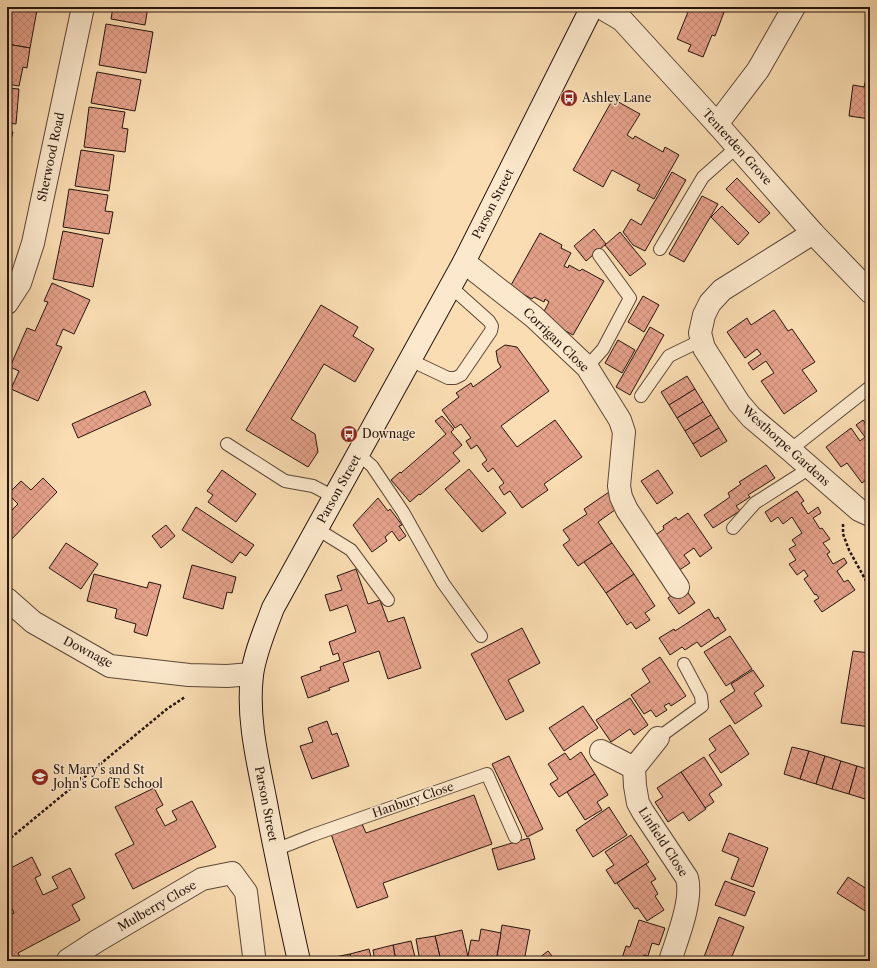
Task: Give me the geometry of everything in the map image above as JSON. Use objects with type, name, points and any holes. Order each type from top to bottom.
[{"type":"street","name":"Sherwood Road","points":[[7,303],[20,283],[33,243],[83,7]]},
{"type":"street","name":"Parson Street","points":[[299,961],[255,748],[251,704],[252,674],[259,645],[273,608],[451,288],[592,7]]},
{"type":"street","name":"Tenterden Grove","points":[[600,7],[622,20],[717,124],[813,234],[870,292]]},
{"type":"street","points":[[717,124],[758,70],[794,7]]},
{"type":"street","name":"Westhorpe Gardens","points":[[813,234],[722,290],[710,303],[704,316],[700,333],[704,348],[739,403],[751,417],[859,510],[870,515]]},
{"type":"street","name":"Corrigan Close","points":[[464,262],[534,317],[587,367],[620,420],[624,432],[619,486],[621,497],[627,510],[678,587]]},
{"type":"street","name":"Downage","points":[[7,599],[33,622],[110,666],[189,675],[227,676],[252,674]]},
{"type":"street","points":[[601,751],[634,768],[658,738]]},
{"type":"street","name":"Linfield Close","points":[[634,768],[634,786],[638,803],[687,878],[689,886],[687,906],[670,961]]},
{"type":"street","name":"Mulberry Close","points":[[75,961],[97,941],[202,879],[232,873],[246,892],[254,961]]},
{"type":"lane","points":[[660,249],[703,178],[737,147]]},
{"type":"lane","points":[[587,367],[602,349],[630,298],[599,255]]},
{"type":"lane","points":[[410,360],[448,378],[455,378],[461,375],[491,331],[492,326],[489,321],[451,288]]},
{"type":"lane","points":[[641,396],[669,356],[702,340]]},
{"type":"lane","points":[[790,450],[870,387]]},
{"type":"lane","points":[[227,444],[285,481],[313,486],[334,497]]},
{"type":"lane","points":[[358,454],[372,466],[402,512],[443,583],[481,636]]},
{"type":"lane","points":[[733,528],[754,503],[810,468]]},
{"type":"lane","points":[[317,529],[351,550],[388,600]]},
{"type":"lane","points":[[658,738],[702,706],[701,696],[684,664]]},
{"type":"lane","name":"Hanbury Close","points":[[275,850],[313,835],[487,774],[515,837]]},
{"type":"path","points":[[845,498],[843,534],[849,550],[870,588]]},
{"type":"path","points":[[7,841],[167,709],[186,696]]},
{"type":"building","points":[[7,7],[21,7],[37,10],[30,48],[7,44]]},
{"type":"building","points":[[113,7],[148,7],[145,25],[111,19]]},
{"type":"building","points":[[690,7],[726,7],[715,36],[712,35],[703,57],[688,51],[691,45],[677,39]]},
{"type":"building","points":[[106,24],[153,32],[146,73],[99,65]]},
{"type":"building","points":[[7,44],[30,48],[27,68],[23,67],[19,86],[7,84]]},
{"type":"building","points":[[97,72],[141,80],[135,111],[91,103]]},
{"type":"building","points":[[866,79],[870,80],[870,119],[849,116],[853,85],[864,87]]},
{"type":"building","points":[[7,88],[19,89],[16,124],[7,123]]},
{"type":"building","points":[[613,99],[640,114],[627,135],[633,139],[635,136],[663,152],[665,147],[679,155],[654,199],[637,190],[640,185],[612,170],[603,187],[573,170]]},
{"type":"building","points":[[89,107],[125,112],[122,128],[128,129],[125,152],[84,147]]},
{"type":"building","points":[[7,131],[13,132],[7,155]]},
{"type":"building","points":[[81,150],[114,155],[109,191],[75,186]]},
{"type":"building","points":[[672,172],[686,180],[645,251],[633,245],[623,232],[631,219],[641,225]]},
{"type":"building","points":[[737,178],[770,213],[759,223],[726,189]]},
{"type":"building","points":[[69,189],[108,195],[105,211],[113,212],[109,234],[63,227]]},
{"type":"building","points":[[702,196],[718,204],[684,262],[669,254]]},
{"type":"building","points":[[722,206],[749,233],[738,245],[711,217]]},
{"type":"building","points":[[594,229],[606,244],[586,261],[574,246]]},
{"type":"building","points":[[63,231],[103,239],[93,287],[53,279]]},
{"type":"building","points":[[620,232],[646,264],[630,276],[605,245]]},
{"type":"building","points":[[540,233],[562,245],[561,248],[571,253],[564,266],[568,268],[569,265],[580,271],[582,269],[604,281],[573,335],[551,323],[542,315],[549,302],[545,299],[544,302],[534,297],[532,299],[510,287]]},
{"type":"building","points":[[52,283],[90,300],[74,334],[63,329],[56,345],[62,347],[38,401],[11,389],[19,371],[10,367],[27,328],[35,331],[48,302],[44,301]]},
{"type":"building","points":[[643,296],[659,305],[644,332],[628,322]]},
{"type":"building","points":[[321,305],[358,327],[353,336],[374,349],[355,382],[324,364],[291,419],[315,434],[318,452],[308,467],[246,430]]},
{"type":"building","points":[[774,310],[788,331],[792,329],[815,362],[802,370],[817,391],[784,414],[761,381],[774,373],[766,361],[753,370],[748,363],[761,354],[757,349],[745,358],[727,332],[747,318],[751,325]]},
{"type":"building","points":[[650,327],[664,335],[630,395],[616,387]]},
{"type":"building","points":[[618,340],[635,350],[622,373],[605,363]]},
{"type":"building","points":[[505,345],[517,347],[549,391],[501,426],[517,447],[555,420],[582,457],[544,484],[548,490],[522,508],[510,491],[504,495],[499,487],[504,483],[493,468],[488,472],[482,464],[487,460],[477,445],[471,449],[466,441],[471,438],[461,424],[455,428],[442,410],[459,397],[456,393],[471,383],[473,387],[501,367],[498,362],[496,351]]},
{"type":"building","points":[[687,376],[695,389],[669,405],[661,392]]},
{"type":"building","points":[[695,389],[703,402],[677,418],[669,405]]},
{"type":"building","points":[[145,391],[151,405],[78,438],[72,424]]},
{"type":"building","points":[[703,402],[711,415],[685,431],[677,418]]},
{"type":"building","points":[[711,415],[719,428],[693,444],[685,431]]},
{"type":"building","points":[[442,416],[454,429],[451,432],[462,445],[453,453],[460,461],[410,502],[391,480],[446,434],[435,421]]},
{"type":"building","points":[[863,420],[870,430],[870,477],[862,483],[847,463],[841,467],[826,447],[851,428],[860,441],[865,437],[856,425]]},
{"type":"building","points":[[719,428],[727,441],[701,457],[693,444]]},
{"type":"building","points":[[766,465],[775,478],[748,495],[750,497],[736,506],[740,511],[713,528],[704,515],[730,497],[728,493],[741,484],[739,482]]},
{"type":"building","points":[[469,469],[506,513],[482,532],[445,489]]},
{"type":"building","points":[[222,470],[256,494],[236,522],[208,502],[213,495],[207,491]]},
{"type":"building","points":[[658,470],[673,493],[657,504],[641,481]]},
{"type":"building","points":[[43,478],[57,492],[8,543],[7,515],[18,504],[8,494],[21,481],[31,490]]},
{"type":"building","points":[[797,491],[804,501],[801,503],[808,514],[818,507],[821,513],[813,518],[820,529],[822,528],[830,539],[823,543],[830,552],[827,554],[833,564],[844,558],[847,563],[837,571],[844,582],[848,580],[855,590],[822,612],[814,601],[819,598],[816,594],[815,595],[804,579],[808,576],[804,570],[797,575],[789,564],[796,560],[789,549],[796,545],[792,540],[802,533],[792,517],[783,524],[778,517],[771,522],[765,512]]},
{"type":"building","points":[[609,492],[619,507],[598,522],[612,543],[578,566],[563,545],[570,540],[563,530],[587,514],[584,509]]},
{"type":"building","points":[[378,498],[388,511],[390,509],[402,525],[399,526],[406,536],[399,541],[392,531],[385,537],[387,541],[372,552],[353,525]]},
{"type":"building","points":[[196,507],[254,545],[246,556],[240,552],[232,563],[182,530]]},
{"type":"building","points":[[688,513],[712,548],[700,557],[694,548],[684,555],[690,563],[678,571],[654,536],[664,529],[663,526],[676,517],[678,520]]},
{"type":"building","points":[[166,525],[175,536],[161,548],[152,536]]},
{"type":"building","points":[[66,543],[98,564],[81,589],[49,568]]},
{"type":"building","points":[[612,543],[634,574],[606,593],[584,562]]},
{"type":"building","points":[[192,565],[236,577],[232,593],[227,592],[223,609],[183,598]]},
{"type":"building","points":[[356,569],[368,604],[380,600],[388,622],[404,617],[421,668],[388,679],[379,651],[343,663],[349,681],[308,698],[301,677],[321,670],[320,667],[340,660],[338,653],[333,655],[329,642],[356,632],[347,605],[330,611],[325,595],[342,590],[337,576]]},
{"type":"building","points":[[94,574],[147,588],[149,582],[161,585],[147,636],[134,632],[136,624],[115,618],[117,609],[87,601]]},
{"type":"building","points":[[634,574],[655,606],[645,613],[650,620],[636,629],[631,622],[627,625],[606,593]]},
{"type":"building","points":[[684,587],[695,603],[679,614],[668,598]]},
{"type":"building","points":[[709,609],[715,619],[718,617],[726,630],[701,647],[697,642],[685,650],[682,647],[670,655],[659,638],[674,629],[675,631]]},
{"type":"building","points":[[522,628],[540,663],[508,680],[524,711],[506,720],[471,654]]},
{"type":"building","points":[[730,636],[752,669],[726,686],[704,652]]},
{"type":"building","points":[[853,651],[870,653],[870,727],[841,723]]},
{"type":"building","points":[[660,657],[686,696],[671,706],[669,703],[664,706],[667,710],[656,717],[651,710],[644,714],[631,695],[650,682],[642,669]]},
{"type":"building","points":[[753,670],[764,686],[754,693],[762,706],[735,724],[720,701],[735,691],[731,684]]},
{"type":"building","points":[[630,698],[648,725],[634,735],[630,729],[611,742],[596,720]]},
{"type":"building","points":[[583,706],[598,728],[564,751],[549,728]]},
{"type":"building","points":[[327,721],[332,735],[337,733],[349,766],[312,779],[300,746],[313,742],[308,728]]},
{"type":"building","points":[[730,725],[749,754],[721,773],[709,755],[716,750],[709,739]]},
{"type":"building","points":[[792,747],[809,751],[800,779],[784,774]]},
{"type":"building","points":[[809,751],[825,756],[816,784],[800,779]]},
{"type":"building","points":[[581,752],[595,774],[559,797],[550,784],[558,779],[548,764],[565,753],[570,760]]},
{"type":"building","points":[[509,756],[543,829],[527,837],[492,764]]},
{"type":"building","points":[[825,756],[841,761],[832,789],[816,784]]},
{"type":"building","points":[[704,757],[722,785],[709,794],[714,802],[705,808],[681,772]]},
{"type":"building","points":[[841,761],[857,766],[849,794],[832,789]]},
{"type":"building","points":[[857,766],[870,770],[870,781],[865,799],[849,794]]},
{"type":"building","points":[[681,772],[706,809],[689,821],[683,812],[668,822],[655,802],[663,797],[657,788]]},
{"type":"building","points":[[595,774],[608,795],[597,802],[602,810],[585,820],[567,792]]},
{"type":"building","points":[[154,788],[163,805],[156,809],[165,826],[177,820],[172,811],[192,801],[216,847],[133,889],[115,854],[134,844],[115,807]]},
{"type":"building","points":[[474,795],[492,844],[383,883],[388,897],[357,908],[331,834],[362,824],[366,833]]},
{"type":"building","points":[[609,807],[627,835],[593,857],[576,830]]},
{"type":"building","points":[[729,833],[768,848],[753,887],[731,879],[739,858],[722,851]]},
{"type":"building","points":[[631,835],[649,862],[615,884],[606,870],[614,865],[605,852]]},
{"type":"building","points":[[529,838],[535,859],[498,870],[492,849]]},
{"type":"building","points":[[32,857],[41,875],[35,878],[43,895],[58,888],[52,877],[70,868],[85,898],[72,905],[80,920],[18,953],[22,961],[7,961],[7,916],[14,913],[7,898],[7,870]]},
{"type":"building","points":[[646,864],[656,879],[651,882],[658,894],[655,896],[664,910],[647,921],[638,908],[635,909],[617,883]]},
{"type":"building","points":[[848,877],[870,891],[870,914],[837,893]]},
{"type":"building","points":[[725,881],[755,892],[745,916],[715,905]]},
{"type":"building","points":[[719,917],[744,927],[730,961],[714,961],[704,957]]},
{"type":"building","points":[[639,920],[665,928],[659,945],[652,943],[648,956],[644,955],[642,961],[621,961],[626,946],[630,947]]},
{"type":"building","points":[[502,925],[530,930],[524,961],[496,961]]},
{"type":"building","points":[[481,929],[501,933],[496,961],[467,961],[471,940],[479,941]]},
{"type":"building","points":[[462,930],[468,957],[467,959],[461,961],[441,961],[435,936]]},
{"type":"building","points":[[435,936],[441,961],[420,961],[416,939]]},
{"type":"building","points":[[411,941],[416,961],[396,961],[393,945]]},
{"type":"building","points":[[393,945],[396,961],[375,961],[373,950]]},
{"type":"building","points":[[369,949],[372,961],[352,961],[350,954]]},
{"type":"building","points":[[548,951],[556,961],[535,961]]},
{"type":"building","points":[[350,954],[352,961],[331,961],[330,958]]},
{"type":"place","name":"Ashley Lane","points":[[569,98]]},
{"type":"place","name":"Downage","points":[[349,434]]},
{"type":"place","name":"St Mary's and St John's CofE School","points":[[40,777]]}]
